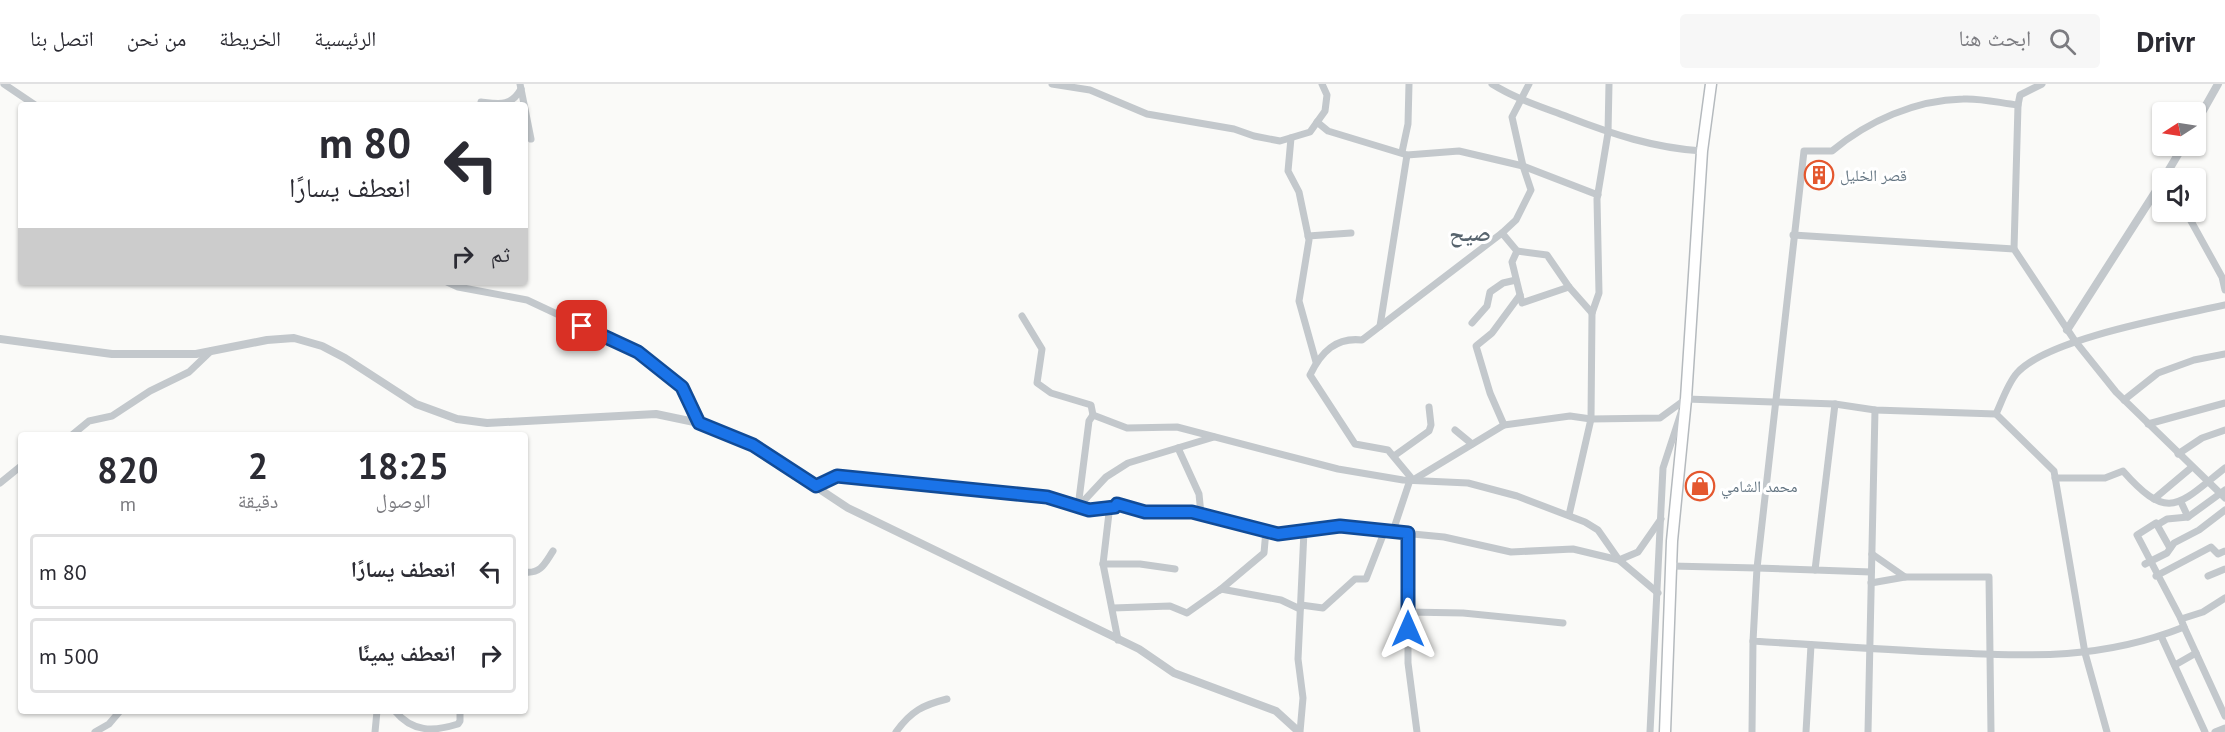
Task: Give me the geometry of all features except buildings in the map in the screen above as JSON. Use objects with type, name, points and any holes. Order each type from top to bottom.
[{"type":"main road","points":[[1665,732],[1671,566],[1686,399],[1701,151],[1711,84]]},
{"type":"street","points":[[4,84],[31,102]]},
{"type":"street","points":[[1052,84],[1090,90],[1147,114],[1234,129],[1280,141],[1310,132],[1325,111],[1327,95],[1322,84]]},
{"type":"street","points":[[1380,326],[1405,154],[1409,84]]},
{"type":"street","points":[[1492,84],[1521,100],[1608,132],[1669,149],[1701,151]]},
{"type":"street","points":[[1412,480],[1389,450],[1355,444],[1310,375],[1316,362],[1330,346],[1348,338],[1362,340],[1516,220],[1531,190],[1512,117],[1529,84]]},
{"type":"street","points":[[1569,515],[1591,419],[1592,313],[1599,293],[1598,195],[1608,132],[1609,84]]},
{"type":"street","points":[[2042,84],[2020,95],[2018,105],[2014,249],[2074,341],[2124,400],[2178,454],[2223,494],[2188,517],[2168,519],[2157,525],[2156,523],[2137,536],[2148,563],[2181,619],[2225,716]]},
{"type":"street","points":[[2206,105],[2218,84]]},
{"type":"street","points":[[511,102],[516,98],[520,87]]},
{"type":"street","points":[[520,87],[523,102]]},
{"type":"street","points":[[1752,732],[1757,568],[1804,151],[1832,151],[1851,135],[1876,120],[1925,104],[1963,99],[2018,105]]},
{"type":"street","points":[[1317,122],[1328,131],[1405,154],[1459,151],[1523,166],[1598,195]]},
{"type":"street","points":[[528,125],[531,139]]},
{"type":"street","points":[[1291,138],[1288,171],[1299,192],[1308,236],[1299,301],[1316,362]]},
{"type":"street","points":[[2067,330],[2152,198]]},
{"type":"street","points":[[2191,222],[2222,278],[2225,290]]},
{"type":"street","points":[[1308,236],[1351,232]]},
{"type":"street","points":[[1502,233],[1517,251],[1547,255],[1569,287],[1592,313]]},
{"type":"street","points":[[1793,235],[2014,249]]},
{"type":"street","points":[[1517,251],[1512,262],[1522,303],[1569,287]]},
{"type":"street","points":[[1472,323],[1487,306],[1490,292],[1503,283],[1516,280]]},
{"type":"street","points":[[452,285],[458,288],[527,300],[638,352],[682,387],[699,423]]},
{"type":"street","points":[[1504,425],[1490,393],[1476,346],[1492,333],[1520,295]]},
{"type":"street","points":[[1996,414],[2017,373],[2031,362],[2074,341],[2225,305]]},
{"type":"street","points":[[1022,316],[1042,349],[1038,383],[1051,393],[1091,405],[1093,415],[1089,421],[1078,507]]},
{"type":"street","points":[[0,339],[112,354],[196,354],[267,340],[294,338],[321,346],[345,358],[416,404],[457,419],[487,423],[656,414],[699,423],[753,445],[848,508],[1139,649],[1174,673],[1276,711],[1300,732]]},
{"type":"street","points":[[75,432],[88,421],[112,416],[150,392],[189,372],[212,351]]},
{"type":"street","points":[[2124,400],[2158,373],[2194,360],[2225,354]]},
{"type":"street","points":[[1650,732],[1663,468],[1686,399]]},
{"type":"street","points":[[1220,590],[1281,600],[1301,607],[1323,608],[1355,579],[1366,579],[1412,480],[1504,425],[1570,416],[1591,419],[1660,418],[1686,399],[1835,404],[1875,410],[1996,414],[2054,471],[2085,653],[2107,732]]},
{"type":"street","points":[[2148,424],[2225,403]]},
{"type":"street","points":[[1815,570],[1835,404]]},
{"type":"street","points":[[1394,456],[1429,431],[1431,425],[1429,407]]},
{"type":"street","points":[[1868,732],[1875,410]]},
{"type":"street","points":[[1093,415],[1127,428],[1177,427],[1338,470],[1412,480],[1468,483],[1539,503],[1569,515],[1598,531],[1619,561],[1658,593]]},
{"type":"street","points":[[1455,430],[1472,444]]},
{"type":"street","points":[[2178,454],[2202,438],[2225,430]]},
{"type":"street","points":[[1078,507],[1106,477],[1128,463],[1216,436]]},
{"type":"street","points":[[1178,448],[1199,494],[1201,514]]},
{"type":"street","points":[[2154,499],[2192,467]]},
{"type":"street","points":[[0,483],[18,468]]},
{"type":"street","points":[[2055,478],[2105,478],[2123,471],[2143,494],[2166,504],[2181,502],[2225,468]]},
{"type":"street","points":[[816,486],[837,476],[1047,497],[1089,510],[1115,507]]},
{"type":"street","points":[[2181,502],[2188,517]]},
{"type":"street","points":[[1119,640],[1103,564],[1109,513],[1117,504],[1145,512],[1192,512],[1278,534],[1340,526],[1444,537],[1511,552],[1573,549],[1619,561],[1638,552],[1661,519]]},
{"type":"street","points":[[2148,563],[2167,553],[2174,543],[2199,530],[2225,510]]},
{"type":"street","points":[[2157,525],[2170,548]]},
{"type":"street","points":[[1113,608],[1170,606],[1187,613],[1220,590],[1264,553],[1266,530]]},
{"type":"street","points":[[1300,732],[1303,698],[1298,659],[1304,531]]},
{"type":"street","points":[[1408,533],[1408,663],[1417,732]]},
{"type":"street","points":[[2157,576],[2211,547],[2218,554],[2225,551]]},
{"type":"street","points":[[528,572],[542,569],[553,551]]},
{"type":"street","points":[[1872,554],[1905,577]]},
{"type":"street","points":[[1103,564],[1140,564],[1175,569]]},
{"type":"street","points":[[1671,566],[1871,572]]},
{"type":"street","points":[[2208,576],[2225,569]]},
{"type":"street","points":[[1871,583],[1905,577],[1989,577],[1991,732]]},
{"type":"street","points":[[2181,619],[2203,612],[2225,598]]},
{"type":"street","points":[[1408,612],[1463,613],[1563,623]]},
{"type":"street","points":[[1753,641],[1989,654],[2085,653],[2162,636],[2184,627]]},
{"type":"street","points":[[2162,636],[2205,732]]},
{"type":"street","points":[[1806,732],[1811,645]]},
{"type":"street","points":[[2175,665],[2196,654]]},
{"type":"street","points":[[896,732],[915,711],[928,703],[947,699]]},
{"type":"street","points":[[95,732],[110,724],[118,714]]},
{"type":"street","points":[[375,732],[377,714]]},
{"type":"street","points":[[398,714],[409,726],[426,729],[458,724],[460,714]]},
{"type":"street","points":[[2215,732],[2225,728]]},
{"type":"place","name":"قصر الخليل","points":[[1819,175]]},
{"type":"place","name":"محمد الشامي","points":[[1700,486]]},
{"type":"district","name":"صيح","points":[[1470,233]]},
{"type":"route","points":[[582,326],[638,352],[682,387],[699,423],[753,445],[816,486],[837,476],[1047,497],[1089,510],[1115,507],[1117,504],[1145,512],[1192,512],[1278,534],[1340,526],[1408,533],[1408,629]]}]
